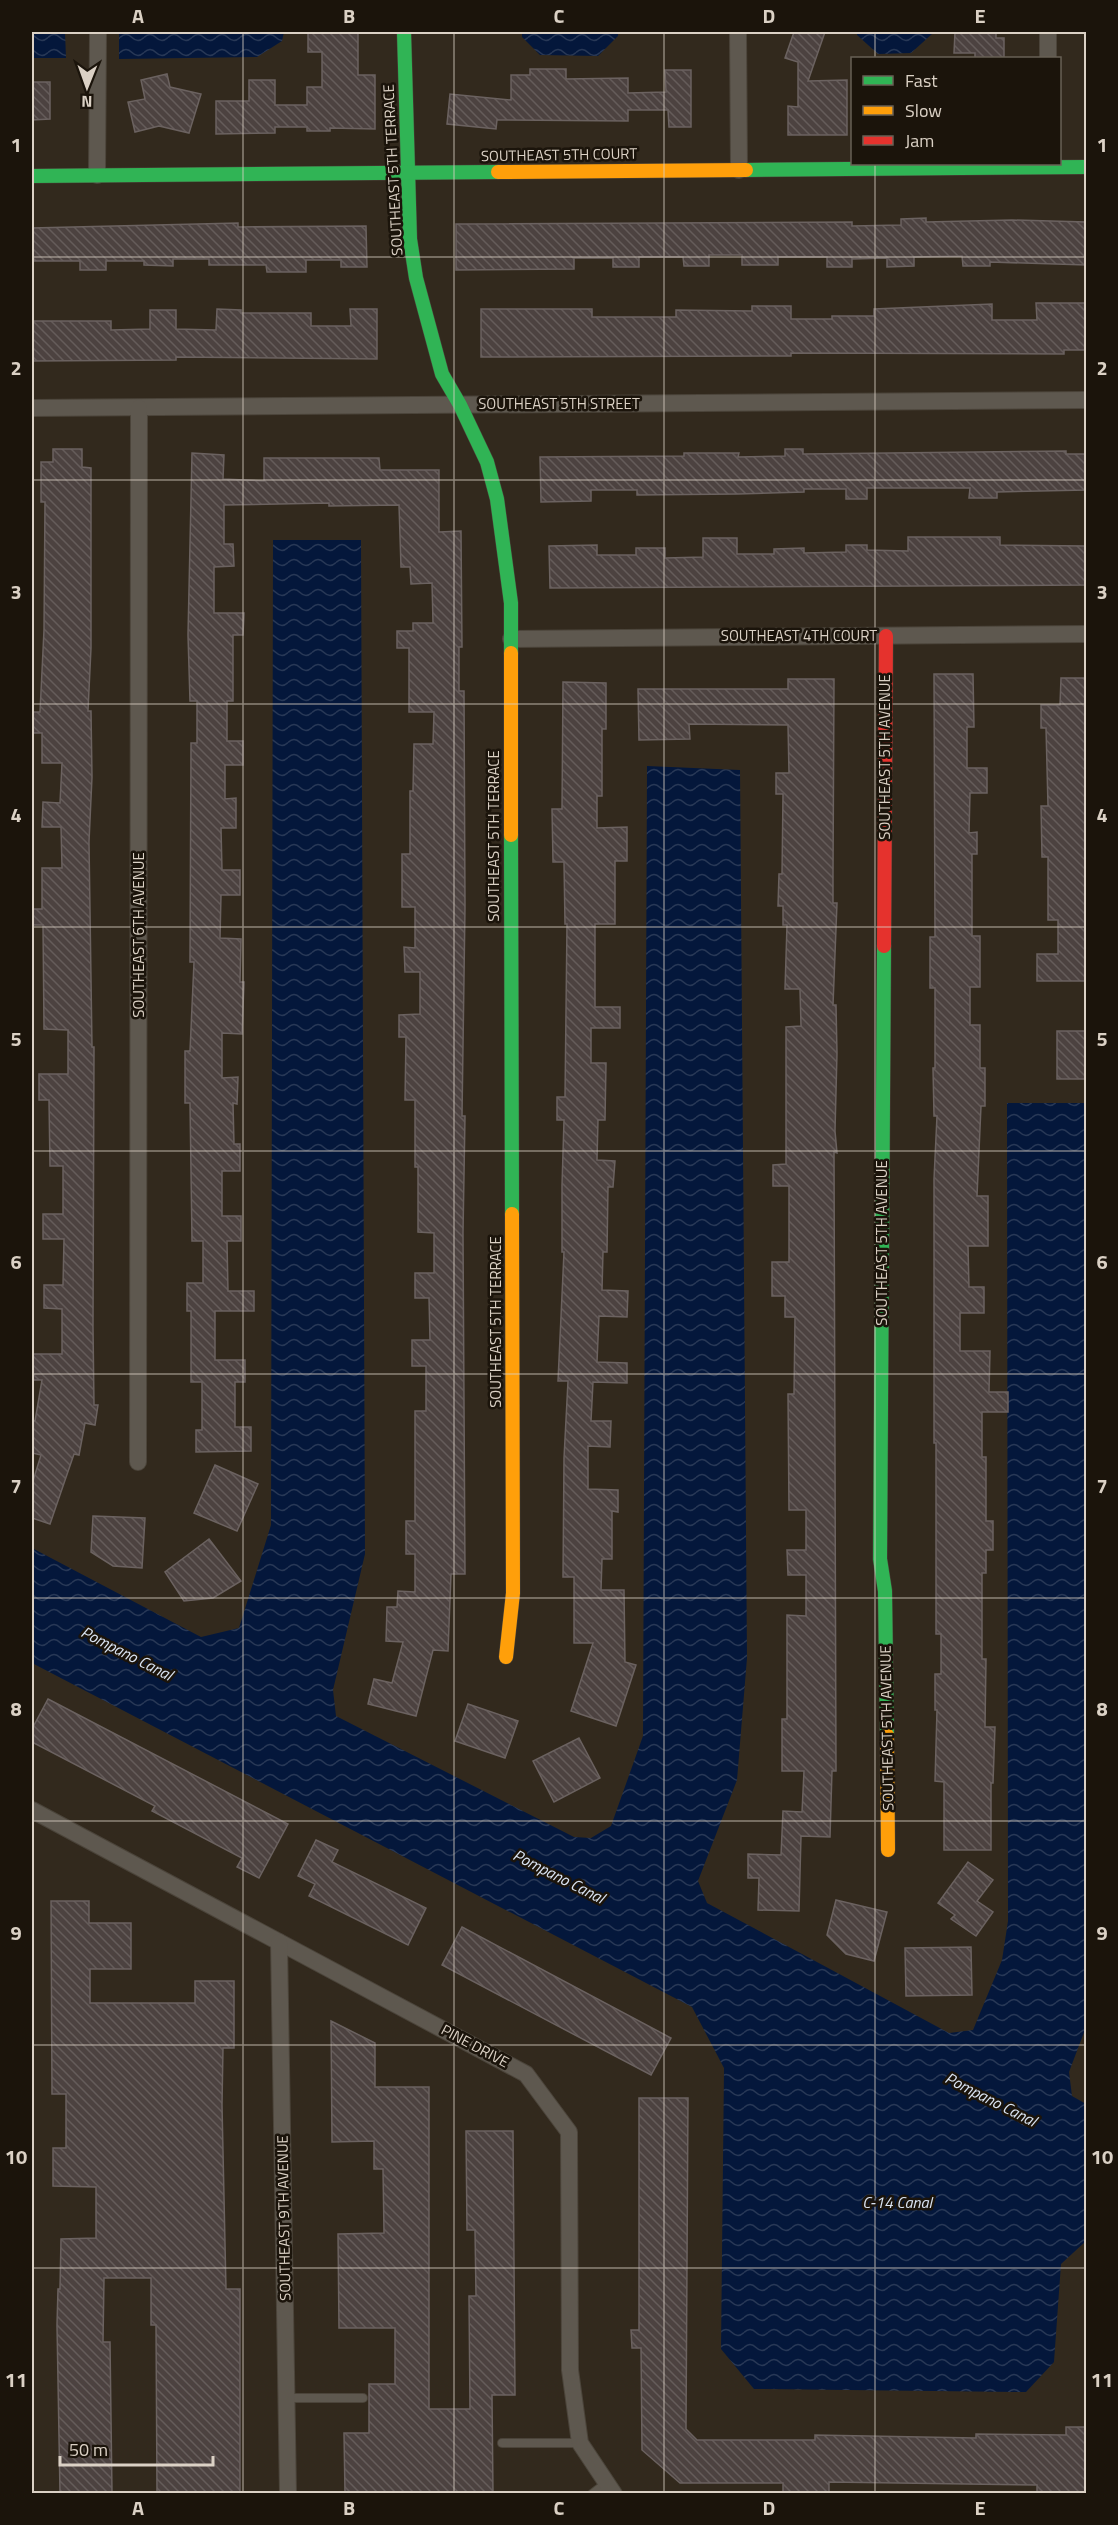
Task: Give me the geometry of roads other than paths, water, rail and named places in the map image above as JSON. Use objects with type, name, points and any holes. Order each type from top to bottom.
[{"type":"street","points":[[97,175],[98,32]]},
{"type":"street","name":"SOUTHEAST 5TH TERRACE","points":[[404,32],[410,239],[416,278],[442,374],[483,452],[497,499],[511,603],[513,1593],[506,1657]]},
{"type":"street","points":[[738,32],[739,170]]},
{"type":"street","points":[[1048,32],[1048,57]]},
{"type":"street","name":"SOUTHEAST 5TH COURT","points":[[32,176],[1048,165],[1086,167]]},
{"type":"street","name":"SOUTHEAST 5TH STREET","points":[[32,408],[1086,400]]},
{"type":"street","name":"SOUTHEAST 6TH AVENUE","points":[[138,1462],[140,408]]},
{"type":"street","name":"SOUTHEAST 4TH COURT","points":[[510,639],[1086,634]]},
{"type":"street","name":"SOUTHEAST 5TH AVENUE","points":[[886,636],[880,1559],[885,1591],[886,1624],[888,1850]]},
{"type":"street","name":"PINE DRIVE","points":[[32,1810],[526,2074],[569,2132],[570,2370],[580,2443],[604,2490]]},
{"type":"street","name":"SOUTHEAST 9TH AVENUE","points":[[279,1942],[288,2493]]},
{"type":"lane","points":[[287,2398],[363,2398]]},
{"type":"lane","points":[[502,2443],[580,2443]]},
{"type":"water","points":[[32,32],[65,32],[66,58],[32,58]]},
{"type":"water","points":[[119,32],[284,32],[282,41],[257,57],[119,59]]},
{"type":"water","points":[[522,32],[618,32],[618,36],[598,56],[540,55],[522,37]]},
{"type":"water","points":[[857,32],[932,32],[932,34],[911,53],[878,54],[857,35]]},
{"type":"water","name":"C-14 Canal","points":[[273,540],[361,540],[365,1554],[333,1690],[336,1716],[574,1837],[591,1838],[611,1826],[643,1736],[647,766],[740,770],[747,1658],[737,1780],[698,1881],[707,1903],[949,2033],[973,2030],[1002,1960],[1008,1921],[1007,1103],[1086,1103],[1086,2027],[1069,2072],[1072,2096],[1086,2104],[1086,2241],[1061,2264],[1054,2362],[1026,2392],[754,2389],[721,2349],[724,2068],[692,2007],[32,1663],[32,1548],[201,1637],[239,1628],[271,1525]]},
{"type":"water label","name":"Pompano Canal","points":[[127,1653]]},
{"type":"water label","name":"Pompano Canal","points":[[559,1876]]},
{"type":"water label","name":"Pompano Canal","points":[[991,2099]]}]
